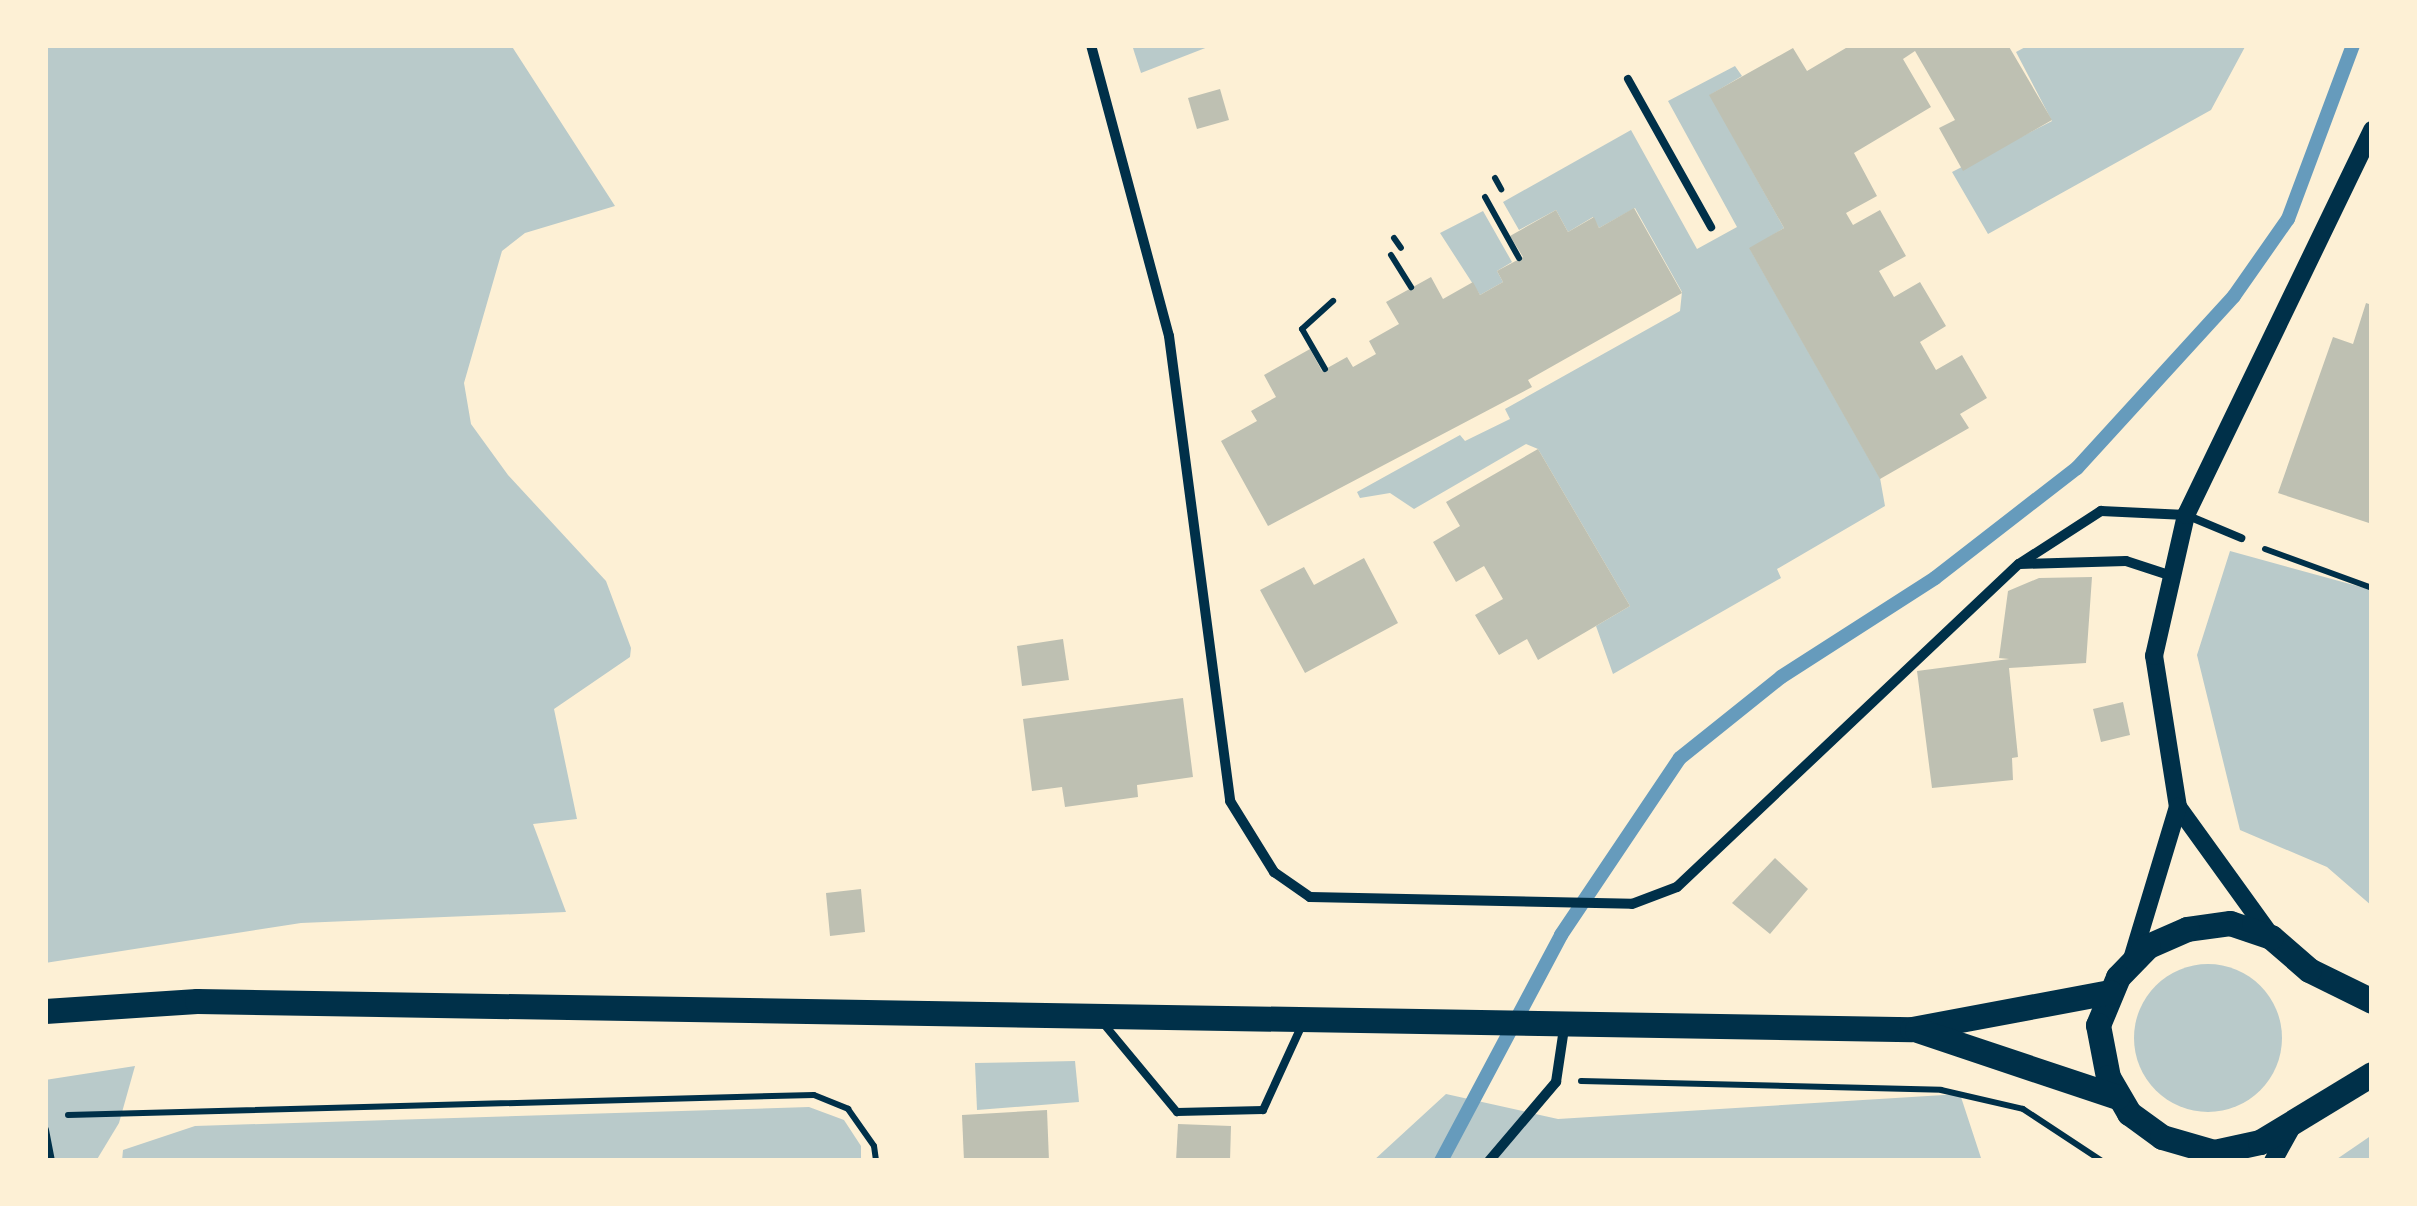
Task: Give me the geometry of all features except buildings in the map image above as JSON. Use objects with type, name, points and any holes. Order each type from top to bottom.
[{"type":"main road","points":[[2117,1097],[2098,1025],[2110,992],[2130,964],[2167,936],[2204,925],[2230,923],[2271,936],[2309,970],[2372,1001]]},
{"type":"main road","points":[[45,1011],[197,1001],[1100,1019],[1441,1020],[1912,1029],[2110,992]]},
{"type":"main road","points":[[1912,1029],[2117,1097],[2148,1129],[2183,1152],[2234,1152],[2296,1122],[2372,1074]]},
{"type":"street","points":[[1092,45],[1168,336],[1230,800],[1274,872],[1310,897],[1632,904],[1677,887],[2019,564],[2102,511],[2186,515]]},
{"type":"street","points":[[2130,964],[2178,807],[2154,656],[2169,576],[2186,515],[2372,130]]},
{"type":"street","points":[[2019,564],[2126,561],[2169,576]]},
{"type":"street","points":[[2178,807],[2271,936]]},
{"type":"street","points":[[1489,1161],[1556,1082],[1559,1022]]},
{"type":"street","points":[[2272,1161],[2296,1122]]},
{"type":"lane","points":[[1628,79],[1710,227]]},
{"type":"lane","points":[[2186,515],[2240,538]]},
{"type":"lane","points":[[1100,1019],[1177,1112],[1263,1110],[1304,1021]]},
{"type":"lane","points":[[45,1130],[50,1161]]},
{"type":"path","points":[[1495,178],[1500,188]]},
{"type":"path","points":[[1486,197],[1519,258]]},
{"type":"path","points":[[1394,238],[1401,248]]},
{"type":"path","points":[[1391,255],[1411,287]]},
{"type":"path","points":[[1325,370],[1302,328],[1333,301]]},
{"type":"path","points":[[2240,538],[2372,588]]},
{"type":"path","points":[[1556,1082],[1941,1090],[2024,1110],[2102,1161]]},
{"type":"path","points":[[64,1116],[814,1095],[848,1109],[874,1146],[876,1161]]},
{"type":"shaded area","points":[[45,45],[511,45],[615,206],[525,233],[502,251],[464,383],[471,424],[508,475],[606,581],[631,648],[630,657],[554,709],[577,819],[533,824],[566,912],[301,923],[45,963]]},
{"type":"shaded area","points":[[1132,45],[1213,45],[1141,73]]},
{"type":"shaded area","points":[[2029,45],[2246,45],[2211,110],[1988,234],[1952,172],[2052,121],[2016,52]]},
{"type":"shaded area","points":[[1735,66],[1742,76],[1710,95],[1784,228],[1750,249],[1880,478],[1885,506],[1777,569],[1781,578],[1613,674],[1596,626],[1630,606],[1538,449],[1526,444],[1414,509],[1390,493],[1360,498],[1357,492],[1460,435],[1465,441],[1510,419],[1505,409],[1680,311],[1682,292],[1635,208],[1599,228],[1593,217],[1568,232],[1556,210],[1519,230],[1503,202],[1631,130],[1697,249],[1737,227],[1668,101]]},
{"type":"shaded area","points":[[1483,211],[1512,262],[1497,271],[1503,282],[1480,295],[1440,233]]},
{"type":"shaded area","points":[[2230,551],[2372,590],[2372,906],[2327,867],[2240,830],[2197,655]]},
{"type":"shaded area","points":[[2208,964],[2236,970],[2260,986],[2276,1010],[2282,1038],[2276,1066],[2260,1090],[2236,1106],[2208,1112],[2180,1106],[2156,1090],[2140,1066],[2134,1038],[2140,1010],[2156,986],[2180,970]]},
{"type":"shaded area","points":[[1075,1061],[1079,1102],[977,1110],[975,1063]]},
{"type":"shaded area","points":[[135,1066],[119,1123],[96,1161],[45,1161],[45,1080]]},
{"type":"shaded area","points":[[1446,1094],[1558,1119],[1960,1094],[1982,1161],[1373,1161]]},
{"type":"shaded area","points":[[809,1107],[844,1120],[861,1146],[861,1161],[122,1161],[123,1150],[195,1126]]},
{"type":"shaded area","points":[[2372,1135],[2372,1161],[2334,1161]]},
{"type":"waterway","points":[[1441,1161],[1561,935],[1680,758],[1781,677],[1935,578],[2077,468],[2234,296],[2288,219],[2353,45]]}]
